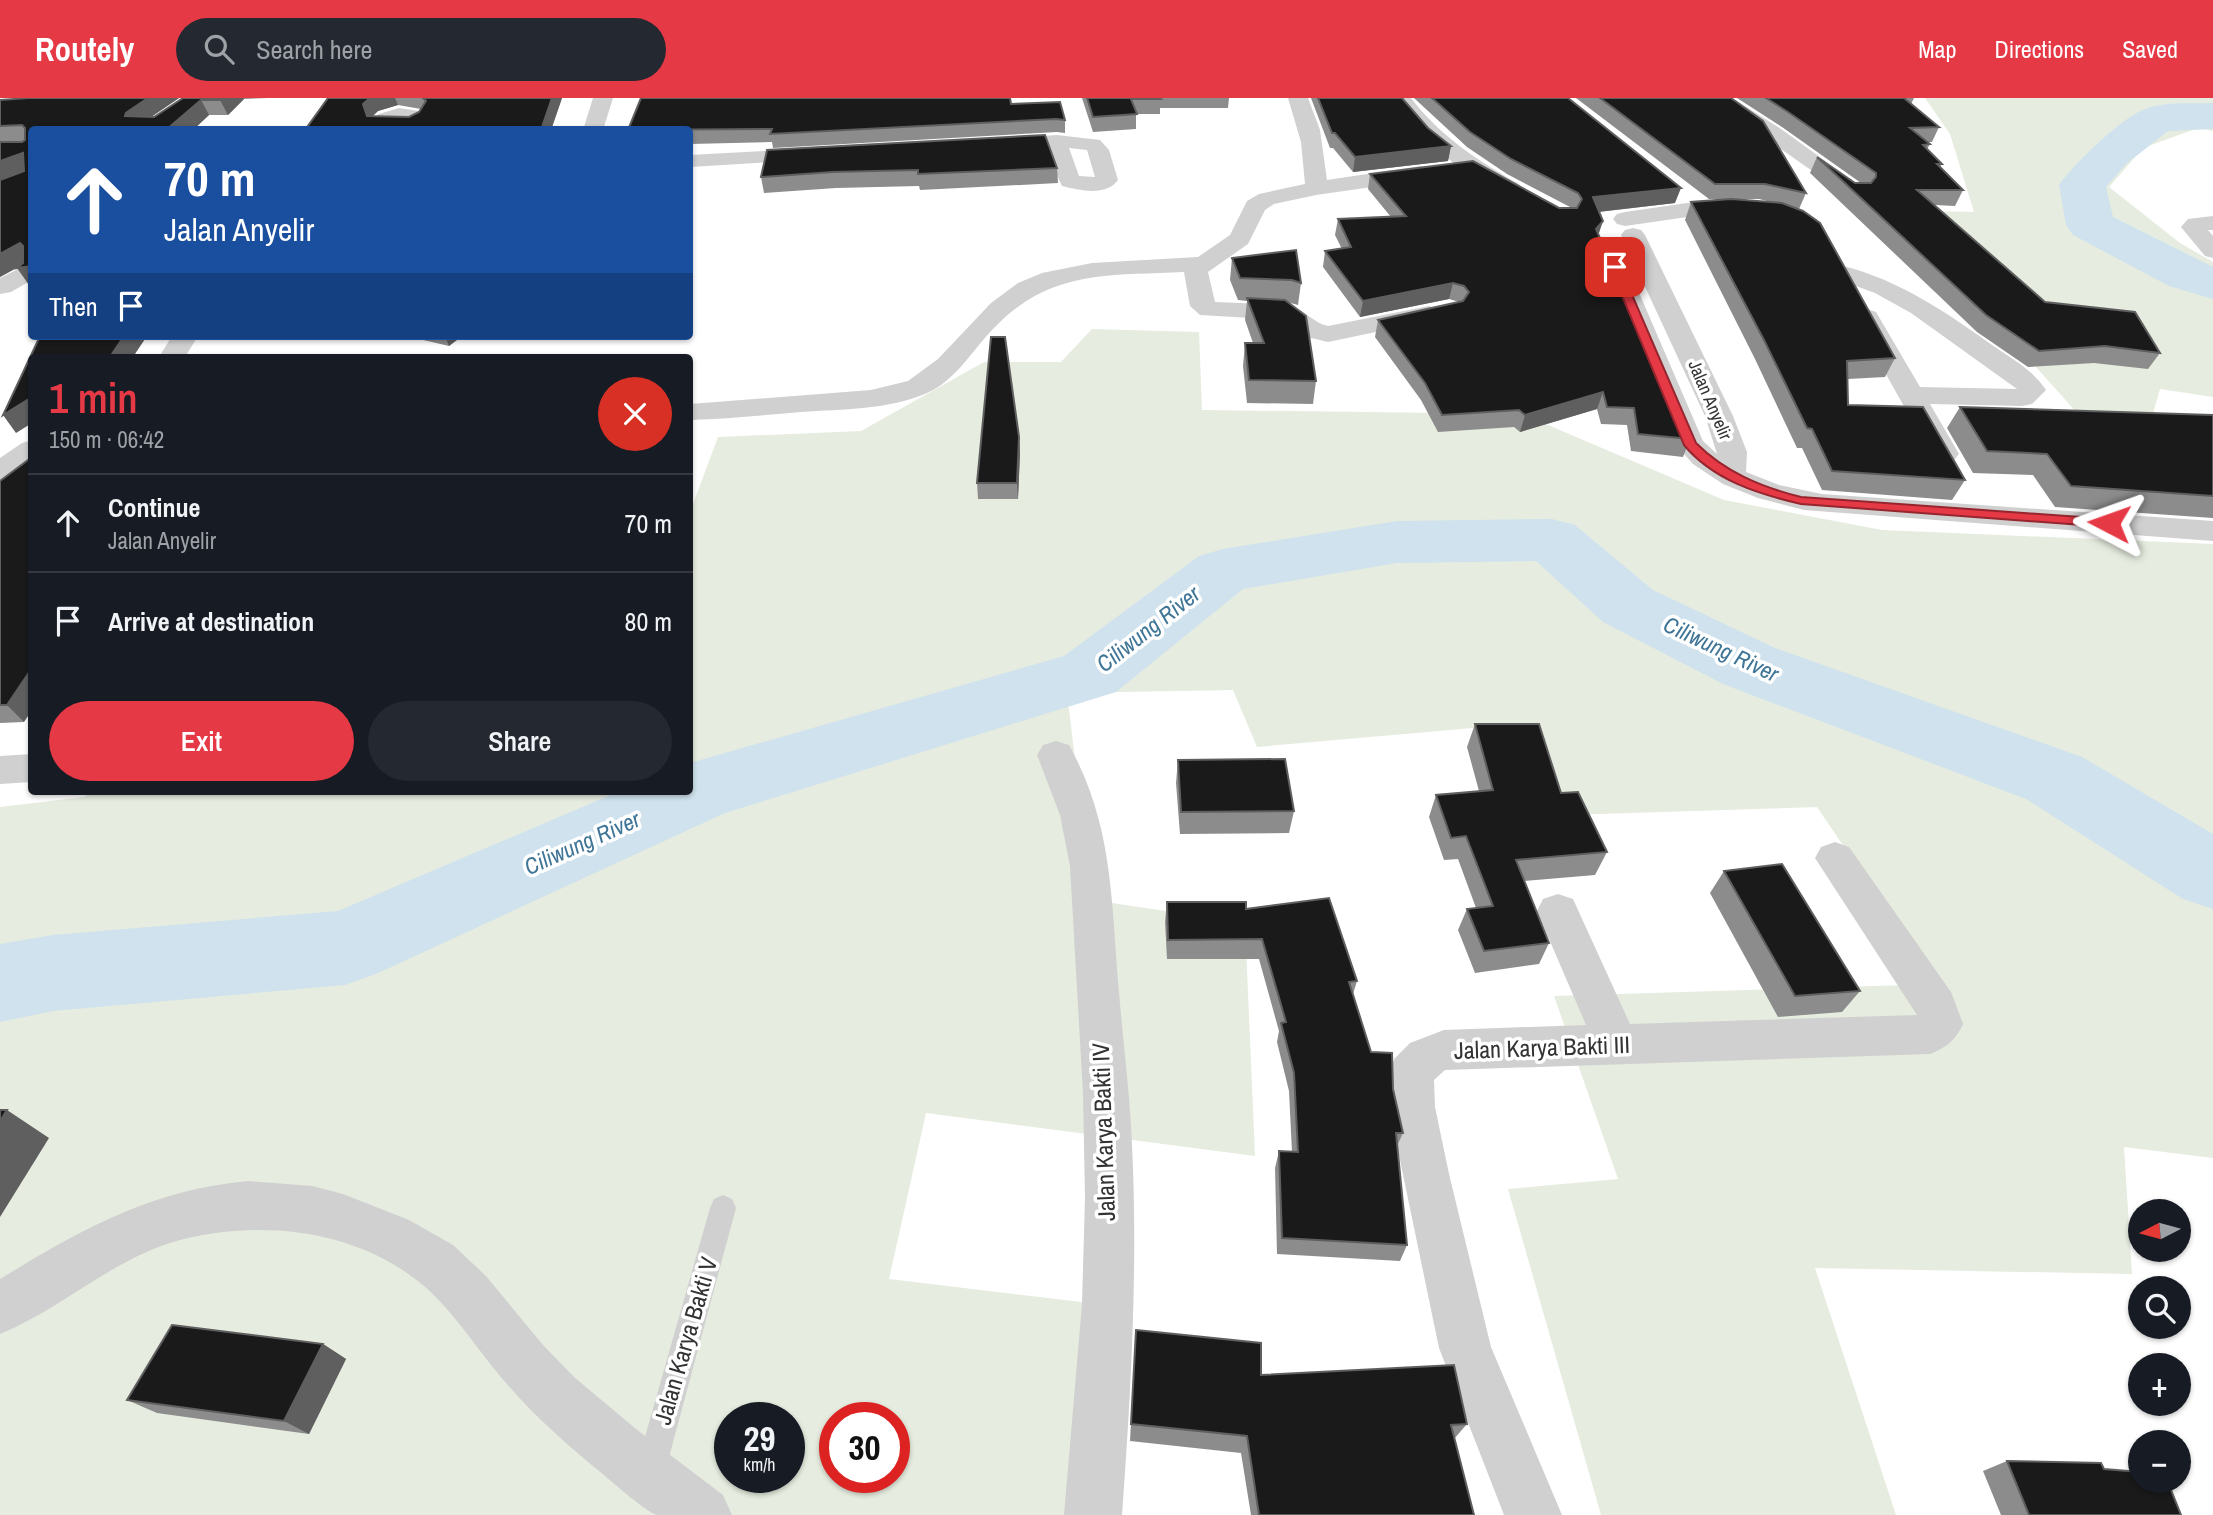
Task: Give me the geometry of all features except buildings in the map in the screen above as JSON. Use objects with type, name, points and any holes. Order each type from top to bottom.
[{"type":"street","points":[[594,126],[603,98],[625,99]]},
{"type":"street","points":[[1298,98],[1311,140],[1316,188]]},
{"type":"street","points":[[1401,98],[1445,148],[1471,167],[1531,199]]},
{"type":"street","points":[[1717,98],[1774,133],[1856,191]]},
{"type":"street","points":[[976,146],[1057,141]]},
{"type":"street","points":[[693,161],[839,153]]},
{"type":"street","points":[[1450,310],[1383,325],[1318,334],[1289,313],[1222,312],[1203,306],[1195,277],[1202,264],[1240,239],[1252,211],[1261,202],[1316,188],[1471,167]]},
{"type":"street","points":[[1681,193],[1701,208]]},
{"type":"street","points":[[1621,222],[1701,208],[1760,210]]},
{"type":"street","name":"Jalan Anyelir","points":[[1621,222],[1666,298],[1724,427],[1732,452],[1731,476],[1710,464],[1690,445],[1594,242],[1619,243],[1621,222]]},
{"type":"street","points":[[2213,223],[2196,224],[2193,227],[2213,251]]},
{"type":"street","points":[[1831,249],[1967,494]]},
{"type":"street","points":[[693,412],[862,398],[916,388],[943,369],[967,339],[996,311],[1031,285],[1076,274],[1202,264]]},
{"type":"street","points":[[1,287],[28,271]]},
{"type":"street","points":[[1843,273],[1875,282],[1905,297],[2021,379],[2032,390],[2022,398],[1911,395]]},
{"type":"street","points":[[1,287],[28,295]]},
{"type":"street","points":[[0,471],[28,452]]},
{"type":"street","points":[[1731,476],[1768,493],[1801,501],[1967,494],[2213,531]]},
{"type":"street","name":"Jalan Karya Bakti IV","points":[[1056,755],[1083,826],[1089,867],[1106,1093],[1109,1213],[1106,1338],[1093,1515]]},
{"type":"street","name":"Jalan Karya Bakti III","points":[[1532,1515],[1465,1348],[1425,1174],[1412,1107],[1411,1073],[1426,1057],[1444,1050],[1930,1034],[1941,1024],[1936,1005],[1835,858]]},
{"type":"street","points":[[1558,911],[1617,1045]]},
{"type":"street","points":[[0,1308],[123,1236],[196,1212],[237,1205],[296,1205],[346,1217],[398,1241],[442,1268],[484,1312],[535,1376],[594,1433],[703,1515]]},
{"type":"lane","name":"Jalan Karya Bakti V","points":[[649,1474],[723,1208]]},
{"type":"shaded area","points":[[1925,98],[2213,98],[2213,131],[2198,128],[2143,148],[2109,187],[2180,243],[2213,262],[2213,397],[2160,389],[2151,420],[2086,423],[2036,367],[2032,307],[1929,211],[1974,212],[1950,134]]},
{"type":"shaded area","points":[[1092,329],[1199,332],[1202,410],[1522,414],[1724,500],[1882,530],[2213,544],[2213,1158],[2124,1147],[2128,1262],[2131,1262],[2132,1274],[1815,1268],[1896,1515],[1601,1515],[1508,1189],[1618,1179],[1554,996],[1937,984],[1817,807],[1567,815],[1518,724],[1257,747],[1233,690],[1067,693],[1092,900],[1245,923],[1255,1156],[926,1113],[889,1279],[1090,1303],[1067,1515],[0,1515],[0,807],[87,795],[693,795],[693,504],[718,437],[861,431],[984,362],[1061,362]]},
{"type":"waterway","name":"Ciliwung River","points":[[2213,116],[2157,119],[2110,155],[2082,185],[2090,225],[2187,275],[2213,283]]},
{"type":"waterway","name":"Ciliwung River","points":[[693,793],[1090,674],[1223,571],[1397,542],[1552,540],[1628,606],[1749,666],[2054,778],[2213,875]]},
{"type":"waterway","name":"Ciliwung River","points":[[0,983],[53,973],[345,948],[689,795]]},
{"type":"route","points":[[1615,267],[1690,445],[1710,464],[1731,476],[1768,493],[1801,501],[2109,523]]}]
